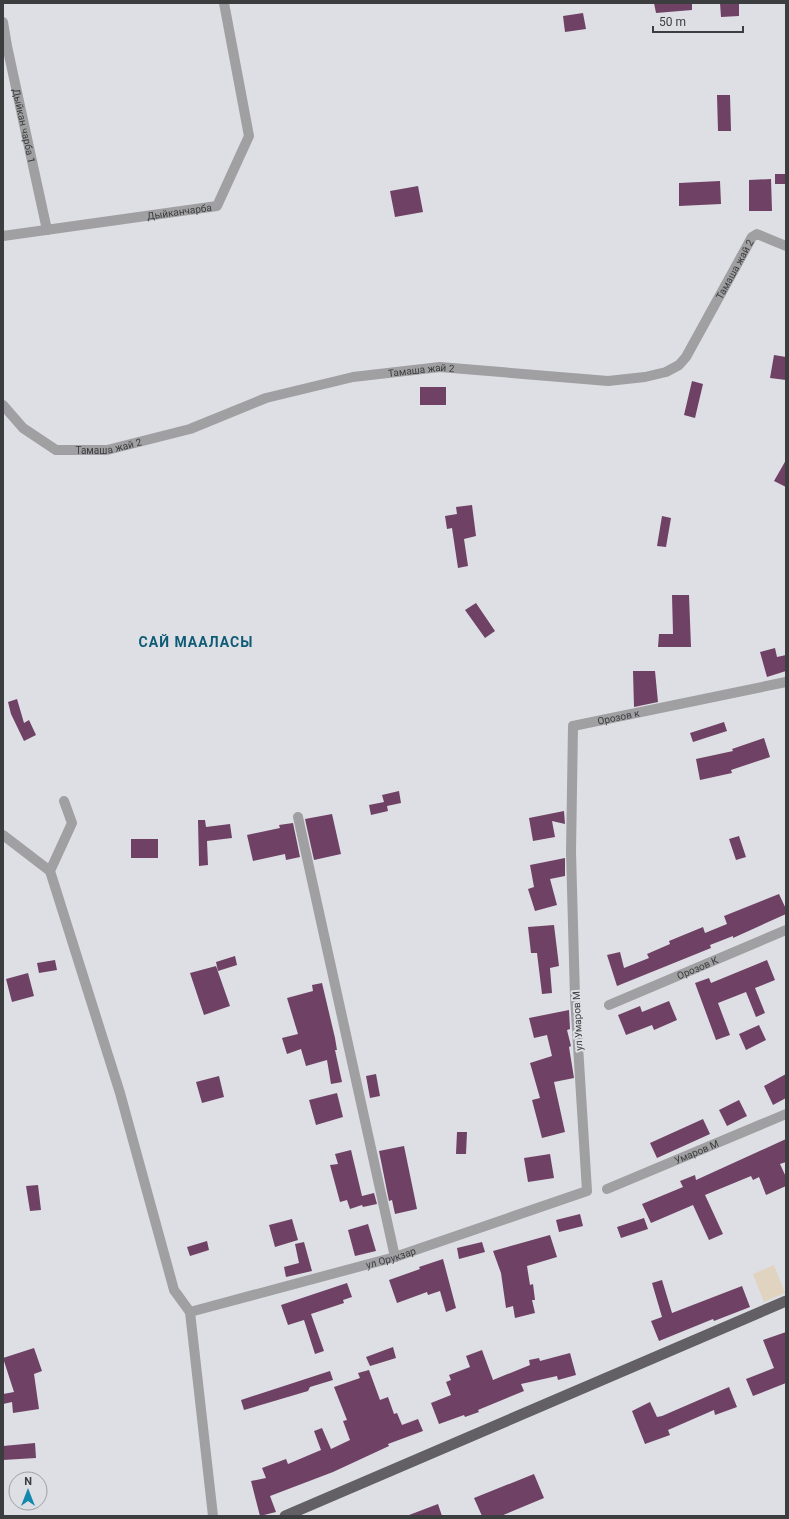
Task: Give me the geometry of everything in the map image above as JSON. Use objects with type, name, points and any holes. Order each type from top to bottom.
[{"type":"highway","points":[[285,1516],[304,1512],[786,1302]]},
{"type":"street","name":"Дыйканчарба","points":[[3,236],[216,206],[249,136],[224,3]]},
{"type":"street","name":"Дыйкан чарба 1","points":[[3,22],[6,46],[47,230]]},
{"type":"street","name":"Тамаша жай 2","points":[[3,405],[23,428],[56,450],[107,450],[190,429],[266,398],[354,377],[440,367],[608,381],[645,377],[666,372],[679,365],[686,357],[752,237],[757,234],[786,246]]},
{"type":"street","name":"Орозов к","points":[[570,852],[573,726],[786,682]]},
{"type":"street","points":[[50,871],[72,823],[64,801]]},
{"type":"street","points":[[298,817],[395,1257]]},
{"type":"street","points":[[3,835],[50,871],[120,1094],[174,1290],[190,1312],[213,1516]]},
{"type":"street","name":"ул Умаров М","points":[[570,852],[575,997],[587,1191]]},
{"type":"street","name":"Орозов К","points":[[608,1005],[786,930]]},
{"type":"street","name":"Умаров М","points":[[607,1189],[786,1114]]},
{"type":"street","name":"ул Орукзар","points":[[190,1312],[395,1257],[587,1191]]},
{"type":"shaded area","points":[[774,1265],[785,1293],[764,1302],[753,1274]]},
{"type":"building","points":[[654,3],[692,3],[692,10],[656,13]]},
{"type":"building","points":[[720,3],[739,3],[739,16],[721,17]]},
{"type":"building","points":[[583,13],[586,29],[565,32],[563,16]]},
{"type":"building","points":[[717,95],[730,95],[731,131],[718,131]]},
{"type":"building","points":[[775,174],[786,174],[786,184],[775,184]]},
{"type":"building","points":[[771,179],[772,211],[749,211],[749,180]]},
{"type":"building","points":[[720,181],[721,204],[679,206],[679,183]]},
{"type":"building","points":[[418,186],[423,212],[395,217],[390,191]]},
{"type":"building","points":[[774,355],[786,357],[786,380],[770,378]]},
{"type":"building","points":[[692,381],[703,384],[695,418],[684,415]]},
{"type":"building","points":[[420,387],[446,387],[446,405],[420,405]]},
{"type":"building","points":[[786,460],[786,487],[774,481]]},
{"type":"building","points":[[472,505],[476,536],[464,539],[468,566],[458,568],[452,528],[447,529],[445,516],[457,514],[456,507]]},
{"type":"building","points":[[662,516],[671,518],[666,547],[657,546]]},
{"type":"building","points":[[672,595],[689,595],[691,647],[658,647],[659,634],[673,634]]},
{"type":"building","points":[[476,603],[495,631],[485,638],[465,610]]},
{"type":"building","points":[[775,648],[777,657],[786,655],[786,671],[767,677],[760,652]]},
{"type":"building","points":[[633,671],[655,671],[658,702],[634,707]]},
{"type":"building","points":[[17,699],[24,723],[29,720],[36,735],[24,741],[11,714],[8,702]]},
{"type":"building","points":[[724,722],[727,731],[693,742],[690,733]]},
{"type":"building","points":[[764,738],[770,757],[731,770],[732,773],[700,780],[696,759],[733,751],[732,749]]},
{"type":"building","points":[[399,791],[401,803],[387,806],[388,811],[371,815],[369,805],[384,802],[382,795]]},
{"type":"building","points":[[564,811],[565,824],[552,821],[555,837],[533,841],[529,818]]},
{"type":"building","points":[[332,814],[341,854],[314,860],[305,819]]},
{"type":"building","points":[[198,820],[205,820],[206,827],[230,824],[232,838],[207,841],[208,865],[199,866]]},
{"type":"building","points":[[293,823],[300,857],[286,860],[285,854],[253,861],[247,835],[280,828],[279,825]]},
{"type":"building","points":[[739,836],[746,857],[736,860],[729,839]]},
{"type":"building","points":[[131,839],[158,839],[158,858],[131,858]]},
{"type":"building","points":[[565,858],[565,876],[550,879],[557,905],[535,911],[528,889],[534,887],[530,865]]},
{"type":"building","points":[[779,894],[786,909],[786,914],[733,938],[733,936],[710,945],[711,948],[617,986],[607,955],[620,952],[624,968],[649,958],[647,954],[670,944],[669,941],[703,927],[705,933],[727,924],[724,916]]},
{"type":"building","points":[[554,925],[559,966],[550,968],[552,993],[542,994],[537,953],[531,953],[528,927]]},
{"type":"building","points":[[235,956],[237,965],[218,971],[216,962]]},
{"type":"building","points":[[55,960],[57,970],[39,973],[37,963]]},
{"type":"building","points":[[767,960],[775,980],[755,988],[765,1013],[756,1017],[746,992],[718,1003],[730,1035],[716,1040],[695,983],[709,978],[711,983]]},
{"type":"building","points":[[216,966],[230,1006],[204,1015],[190,973]]},
{"type":"building","points":[[28,973],[34,996],[12,1002],[6,979]]},
{"type":"building","points":[[322,983],[335,1038],[337,1050],[335,1050],[342,1082],[331,1084],[327,1060],[306,1066],[301,1049],[287,1054],[282,1038],[298,1034],[287,998],[313,991],[312,985]]},
{"type":"building","points":[[669,1001],[677,1020],[654,1030],[652,1025],[626,1035],[618,1015],[640,1006],[642,1012]]},
{"type":"building","points":[[569,1010],[570,1029],[567,1030],[571,1046],[569,1047],[574,1078],[554,1082],[565,1132],[542,1138],[532,1100],[540,1098],[530,1063],[552,1056],[547,1035],[534,1038],[529,1018]]},
{"type":"building","points":[[759,1025],[766,1040],[746,1050],[739,1034]]},
{"type":"building","points":[[376,1074],[380,1096],[370,1098],[366,1076]]},
{"type":"building","points":[[786,1074],[786,1098],[773,1105],[764,1086]]},
{"type":"building","points":[[219,1076],[224,1097],[202,1103],[196,1082]]},
{"type":"building","points":[[337,1093],[343,1117],[316,1125],[309,1100]]},
{"type":"building","points":[[739,1100],[747,1116],[727,1126],[719,1110]]},
{"type":"building","points":[[703,1119],[710,1134],[657,1158],[650,1143]]},
{"type":"building","points":[[457,1132],[467,1132],[466,1154],[456,1154]]},
{"type":"building","points":[[786,1139],[786,1162],[780,1164],[786,1177],[786,1186],[766,1195],[759,1177],[753,1180],[751,1176],[705,1195],[723,1234],[709,1240],[693,1205],[651,1223],[642,1204],[683,1187],[680,1181],[695,1175],[696,1180]]},
{"type":"building","points":[[404,1146],[417,1209],[395,1214],[392,1200],[389,1201],[379,1151]]},
{"type":"building","points":[[351,1150],[362,1196],[374,1193],[377,1204],[363,1207],[362,1205],[350,1209],[347,1200],[340,1202],[330,1165],[338,1164],[335,1154]]},
{"type":"building","points":[[550,1154],[554,1178],[528,1182],[524,1158]]},
{"type":"building","points":[[38,1185],[41,1210],[30,1211],[26,1186]]},
{"type":"building","points":[[580,1214],[583,1226],[559,1232],[556,1220]]},
{"type":"building","points":[[644,1218],[648,1229],[621,1238],[617,1227]]},
{"type":"building","points":[[292,1219],[298,1240],[275,1247],[269,1225]]},
{"type":"building","points":[[368,1224],[376,1251],[355,1256],[348,1230]]},
{"type":"building","points":[[550,1235],[557,1257],[527,1266],[530,1285],[533,1284],[535,1300],[532,1300],[535,1313],[515,1318],[513,1306],[506,1308],[501,1273],[493,1251]]},
{"type":"building","points":[[207,1241],[209,1250],[190,1256],[187,1247]]},
{"type":"building","points":[[304,1242],[312,1271],[286,1277],[284,1267],[299,1263],[295,1244]]},
{"type":"building","points":[[482,1242],[485,1252],[459,1259],[457,1248]]},
{"type":"building","points":[[443,1259],[456,1308],[446,1312],[440,1291],[428,1295],[427,1292],[397,1303],[389,1280],[420,1269],[419,1267]]},
{"type":"building","points":[[662,1280],[672,1313],[742,1286],[750,1307],[714,1321],[713,1319],[659,1341],[651,1321],[662,1317],[652,1283]]},
{"type":"building","points":[[347,1283],[352,1297],[343,1300],[344,1303],[311,1314],[324,1351],[315,1354],[304,1320],[288,1325],[281,1305]]},
{"type":"building","points":[[786,1332],[786,1383],[753,1396],[746,1379],[774,1368],[763,1340]]},
{"type":"building","points":[[393,1347],[396,1358],[370,1366],[366,1357]]},
{"type":"building","points":[[34,1348],[42,1371],[34,1374],[39,1409],[13,1413],[12,1402],[3,1404],[3,1394],[14,1392],[3,1358]]},
{"type":"building","points":[[482,1350],[493,1380],[530,1365],[529,1360],[539,1358],[540,1361],[570,1353],[576,1375],[558,1380],[557,1376],[521,1384],[524,1391],[478,1410],[479,1412],[465,1417],[464,1415],[439,1424],[431,1403],[451,1395],[446,1382],[451,1380],[449,1375],[470,1367],[466,1356]]},
{"type":"building","points":[[369,1370],[380,1400],[388,1397],[394,1414],[397,1413],[402,1425],[418,1419],[423,1431],[388,1444],[389,1446],[333,1472],[270,1496],[276,1512],[260,1516],[251,1481],[266,1478],[262,1468],[286,1459],[288,1464],[321,1450],[314,1431],[322,1428],[331,1449],[350,1440],[343,1421],[347,1420],[334,1387],[360,1378],[358,1373]]},
{"type":"building","points":[[330,1371],[333,1380],[310,1387],[308,1391],[244,1410],[241,1400]]},
{"type":"building","points":[[729,1387],[737,1407],[715,1415],[714,1410],[668,1430],[670,1435],[645,1444],[632,1411],[650,1402],[657,1417],[662,1416]]},
{"type":"building","points":[[35,1443],[36,1458],[3,1460],[3,1446]]},
{"type":"building","points":[[534,1474],[544,1498],[501,1516],[482,1516],[474,1498]]},
{"type":"building","points":[[438,1504],[442,1516],[409,1516],[409,1515]]},
{"type":"district","name":"САЙ МААЛАСЫ","points":[[196,642]]}]
